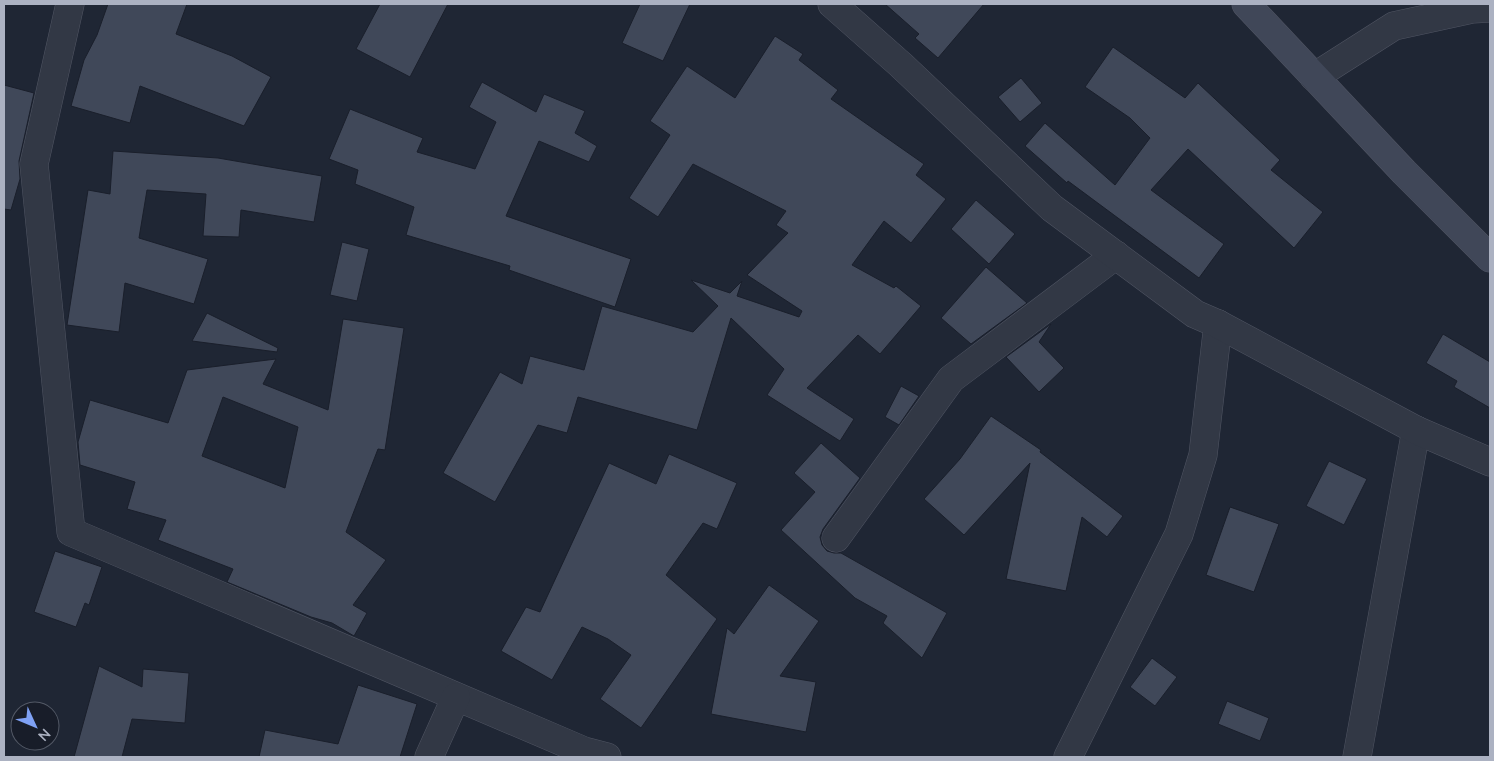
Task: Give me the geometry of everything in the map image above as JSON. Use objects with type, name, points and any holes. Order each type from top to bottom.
[{"type":"main road","points":[[1246,4],[1404,172],[1490,258]]},
{"type":"street","points":[[70,4],[34,164],[71,532],[584,751],[607,757]]},
{"type":"street","points":[[832,4],[901,65],[1052,208],[1195,314],[1218,324],[1416,430],[1490,462]]},
{"type":"street","points":[[1314,77],[1394,15],[1490,8]]},
{"type":"street","points":[[836,538],[952,379],[1116,256]]},
{"type":"street","points":[[1068,757],[1180,534],[1203,454],[1218,324]]},
{"type":"street","points":[[1357,757],[1416,430]]},
{"type":"street","points":[[429,757],[456,697]]},
{"type":"building","points":[[108,4],[187,4],[176,34],[232,56],[271,77],[244,126],[140,86],[130,123],[71,106],[84,60],[97,35]]},
{"type":"building","points":[[380,4],[448,4],[410,77],[356,49]]},
{"type":"building","points":[[640,4],[690,4],[663,61],[622,43]]},
{"type":"building","points":[[885,4],[984,4],[938,58],[915,38],[919,34]]},
{"type":"building","points":[[775,36],[803,54],[799,60],[838,90],[831,99],[924,164],[916,175],[946,199],[911,243],[884,221],[852,265],[894,288],[896,286],[921,306],[880,354],[858,335],[807,388],[854,419],[840,441],[767,395],[784,369],[731,318],[697,430],[578,397],[567,433],[538,425],[495,502],[443,473],[500,372],[522,384],[530,356],[584,370],[602,306],[693,332],[718,306],[691,280],[730,293],[742,281],[737,296],[799,317],[802,311],[747,275],[788,233],[776,225],[786,211],[693,164],[658,217],[629,198],[670,135],[650,121],[687,66],[735,98]]},
{"type":"building","points":[[1113,47],[1185,98],[1198,83],[1280,160],[1271,170],[1323,212],[1294,248],[1188,149],[1151,190],[1224,244],[1199,278],[1068,181],[1067,183],[1025,146],[1045,123],[1115,185],[1150,138],[1130,118],[1085,87]]},
{"type":"building","points":[[1021,78],[1042,103],[1020,122],[998,97]]},
{"type":"building","points":[[482,82],[536,112],[544,94],[585,111],[575,133],[597,146],[589,162],[539,141],[506,216],[631,259],[615,307],[509,270],[510,266],[406,235],[414,207],[355,184],[358,170],[329,159],[350,109],[423,138],[417,152],[475,169],[496,122],[469,107]]},
{"type":"building","points":[[4,85],[34,93],[19,161],[20,179],[11,210],[4,209]]},
{"type":"building","points":[[113,151],[218,158],[322,176],[314,222],[241,210],[239,237],[203,236],[206,194],[147,190],[139,238],[208,259],[194,304],[125,283],[119,332],[67,325],[88,190],[110,194]]},
{"type":"building","points":[[976,200],[1015,234],[989,264],[951,229]]},
{"type":"building","points":[[342,242],[369,249],[357,301],[330,295]]},
{"type":"building","points":[[986,267],[1027,303],[971,344],[941,318]]},
{"type":"building","points":[[207,313],[278,348],[277,352],[192,341]]},
{"type":"building","points":[[343,319],[404,328],[385,450],[378,449],[346,532],[386,560],[353,605],[367,613],[354,636],[332,623],[311,617],[227,582],[233,569],[158,540],[166,520],[127,509],[135,482],[80,465],[78,442],[90,400],[168,423],[187,370],[276,359],[263,384],[328,410]],"holes":[[[223,397],[298,427],[285,488],[202,456]]]},
{"type":"building","points":[[1051,324],[1039,342],[1064,368],[1039,392],[1006,357]]},
{"type":"building","points":[[1443,334],[1490,362],[1490,408],[1454,387],[1457,381],[1426,363]]},
{"type":"building","points":[[901,386],[919,396],[899,425],[885,417]]},
{"type":"building","points":[[991,416],[1041,450],[1040,452],[1123,516],[1107,537],[1082,517],[1066,591],[1006,579],[1030,463],[964,535],[924,499],[960,459]]},
{"type":"building","points":[[821,443],[860,478],[823,529],[820,537],[822,545],[827,551],[841,553],[947,613],[922,658],[883,623],[887,616],[855,598],[781,530],[815,492],[794,473]]},
{"type":"building","points":[[669,454],[737,483],[717,529],[703,523],[666,575],[717,619],[641,728],[600,699],[631,655],[608,639],[582,627],[552,680],[501,651],[526,607],[540,612],[609,463],[656,484]]},
{"type":"building","points":[[1329,461],[1367,479],[1344,525],[1306,506]]},
{"type":"building","points":[[1230,507],[1279,524],[1254,592],[1206,575]]},
{"type":"building","points":[[55,551],[102,567],[89,605],[85,603],[76,627],[34,612]]},
{"type":"building","points":[[769,585],[819,621],[780,676],[816,682],[806,732],[711,714],[727,628],[734,634]]},
{"type":"building","points":[[1152,658],[1177,677],[1155,706],[1130,687]]},
{"type":"building","points":[[99,666],[142,687],[143,669],[189,673],[185,723],[132,719],[122,757],[74,757]]},
{"type":"building","points":[[358,685],[417,704],[400,757],[259,757],[265,730],[338,744]]},
{"type":"building","points":[[1227,701],[1269,718],[1260,741],[1218,724]]}]
